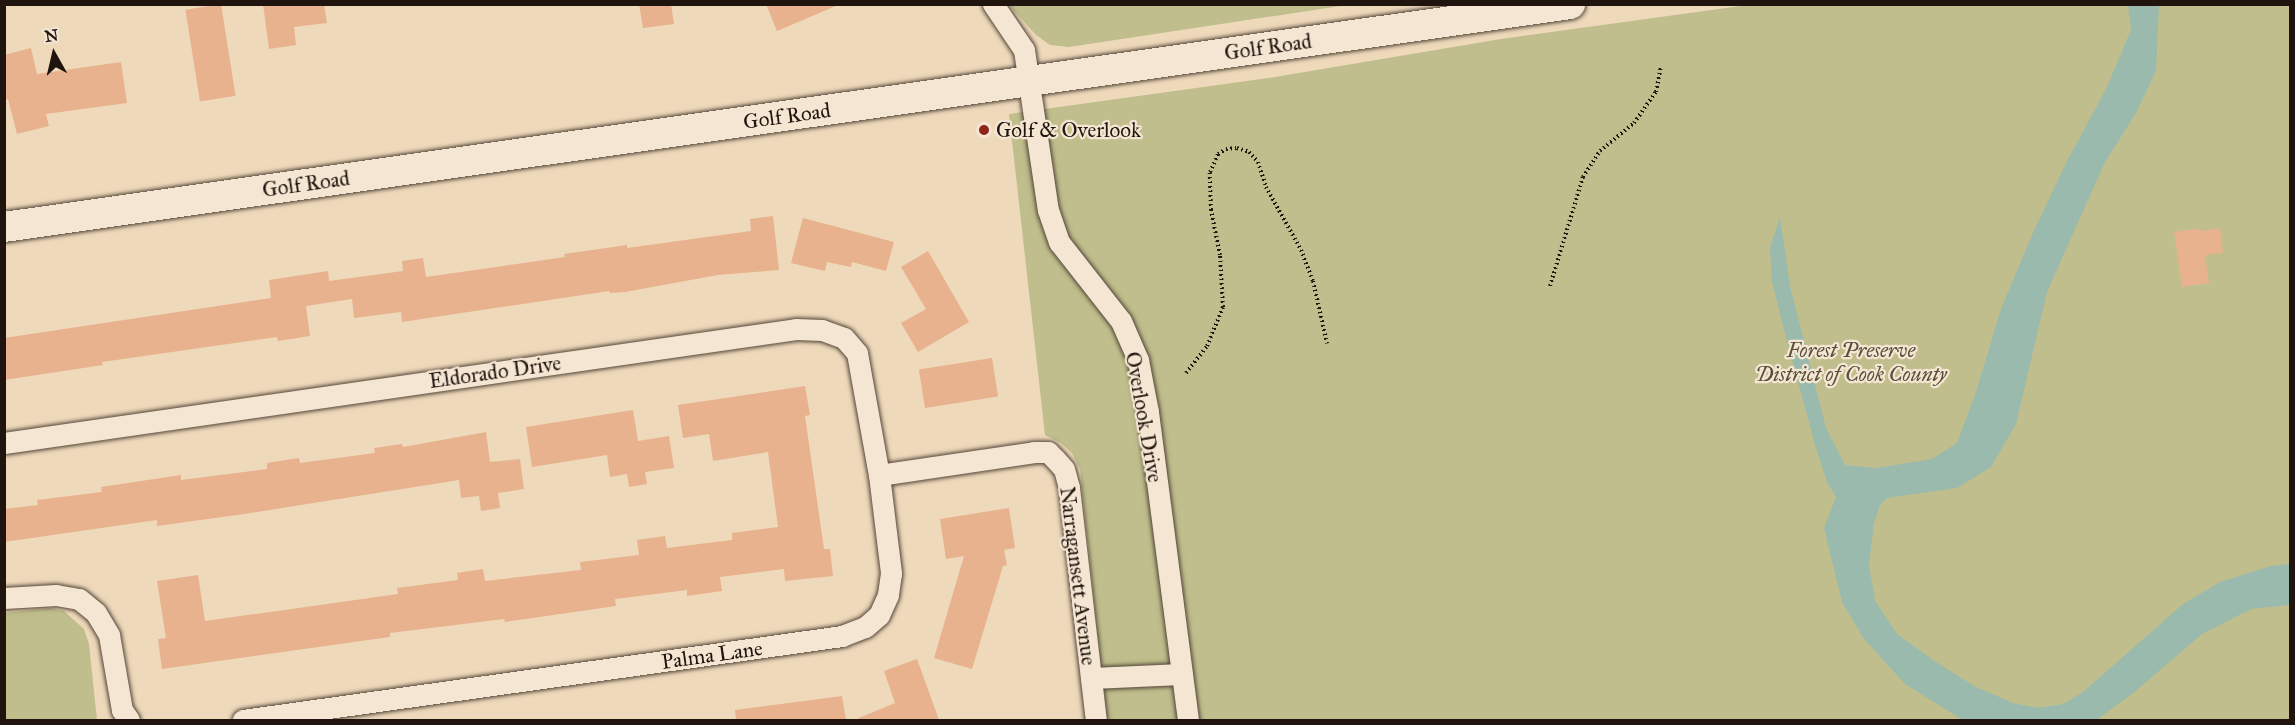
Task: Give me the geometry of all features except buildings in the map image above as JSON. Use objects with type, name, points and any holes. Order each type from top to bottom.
[{"type":"main road","name":"Golf Road","points":[[4,227],[1570,4]]},
{"type":"street","name":"Overlook Drive","points":[[993,4],[1024,51],[1048,210],[1059,242],[1121,321],[1138,360],[1148,412],[1188,720]]},
{"type":"street","name":"Eldorado Drive","points":[[4,443],[796,329],[822,330],[844,338],[856,353],[879,475]]},
{"type":"street","name":"Narragansett Avenue","points":[[879,475],[1034,452],[1048,452],[1064,469],[1096,720]]},
{"type":"street","name":"Palma Lane","points":[[243,720],[842,636],[865,627],[879,615],[888,595],[891,573],[879,475]]},
{"type":"street","points":[[4,597],[56,595],[79,599],[96,613],[109,635],[122,710],[129,720]]},
{"type":"street","points":[[1091,678],[1182,674]]},
{"type":"path","points":[[1550,286],[1583,177],[1600,151],[1634,123],[1656,92],[1661,66]]},
{"type":"path","points":[[1185,373],[1207,346],[1223,307],[1221,255],[1213,220],[1210,172],[1218,154],[1226,149],[1237,148],[1249,152],[1258,162],[1266,187],[1301,250],[1313,281],[1327,343]]},
{"type":"green space","points":[[1009,5],[1347,5],[1069,47],[1050,45],[1036,35]]},
{"type":"green space","name":"Forest Preserve District of Cook County","points":[[1748,5],[2290,5],[2290,720],[1107,720],[1080,469],[1072,453],[1061,443],[1045,435],[1009,114],[1275,77],[1501,39]]},
{"type":"green space","points":[[51,608],[64,611],[84,629],[89,644],[97,720],[5,720],[5,613]]},
{"type":"shaded area","points":[[2128,5],[2159,5],[2156,71],[2136,113],[2105,162],[2047,292],[2016,424],[1991,467],[1957,488],[1887,498],[1880,505],[1874,523],[1869,565],[1875,601],[1897,634],[1933,660],[1974,686],[2013,703],[2038,708],[2063,704],[2083,692],[2183,604],[2220,582],[2271,566],[2290,564],[2290,605],[2251,609],[2202,634],[2132,694],[2096,720],[1963,720],[1905,684],[1864,639],[1842,602],[1824,528],[1836,497],[1827,482],[1815,445],[1782,322],[1772,281],[1770,248],[1780,217],[1790,286],[1826,428],[1845,465],[1877,468],[1932,459],[1957,443],[1976,392],[2001,309],[2032,235],[2066,163],[2106,89],[2131,30]]},
{"type":"place","name":"Golf & Overlook","points":[[984,130]]}]
